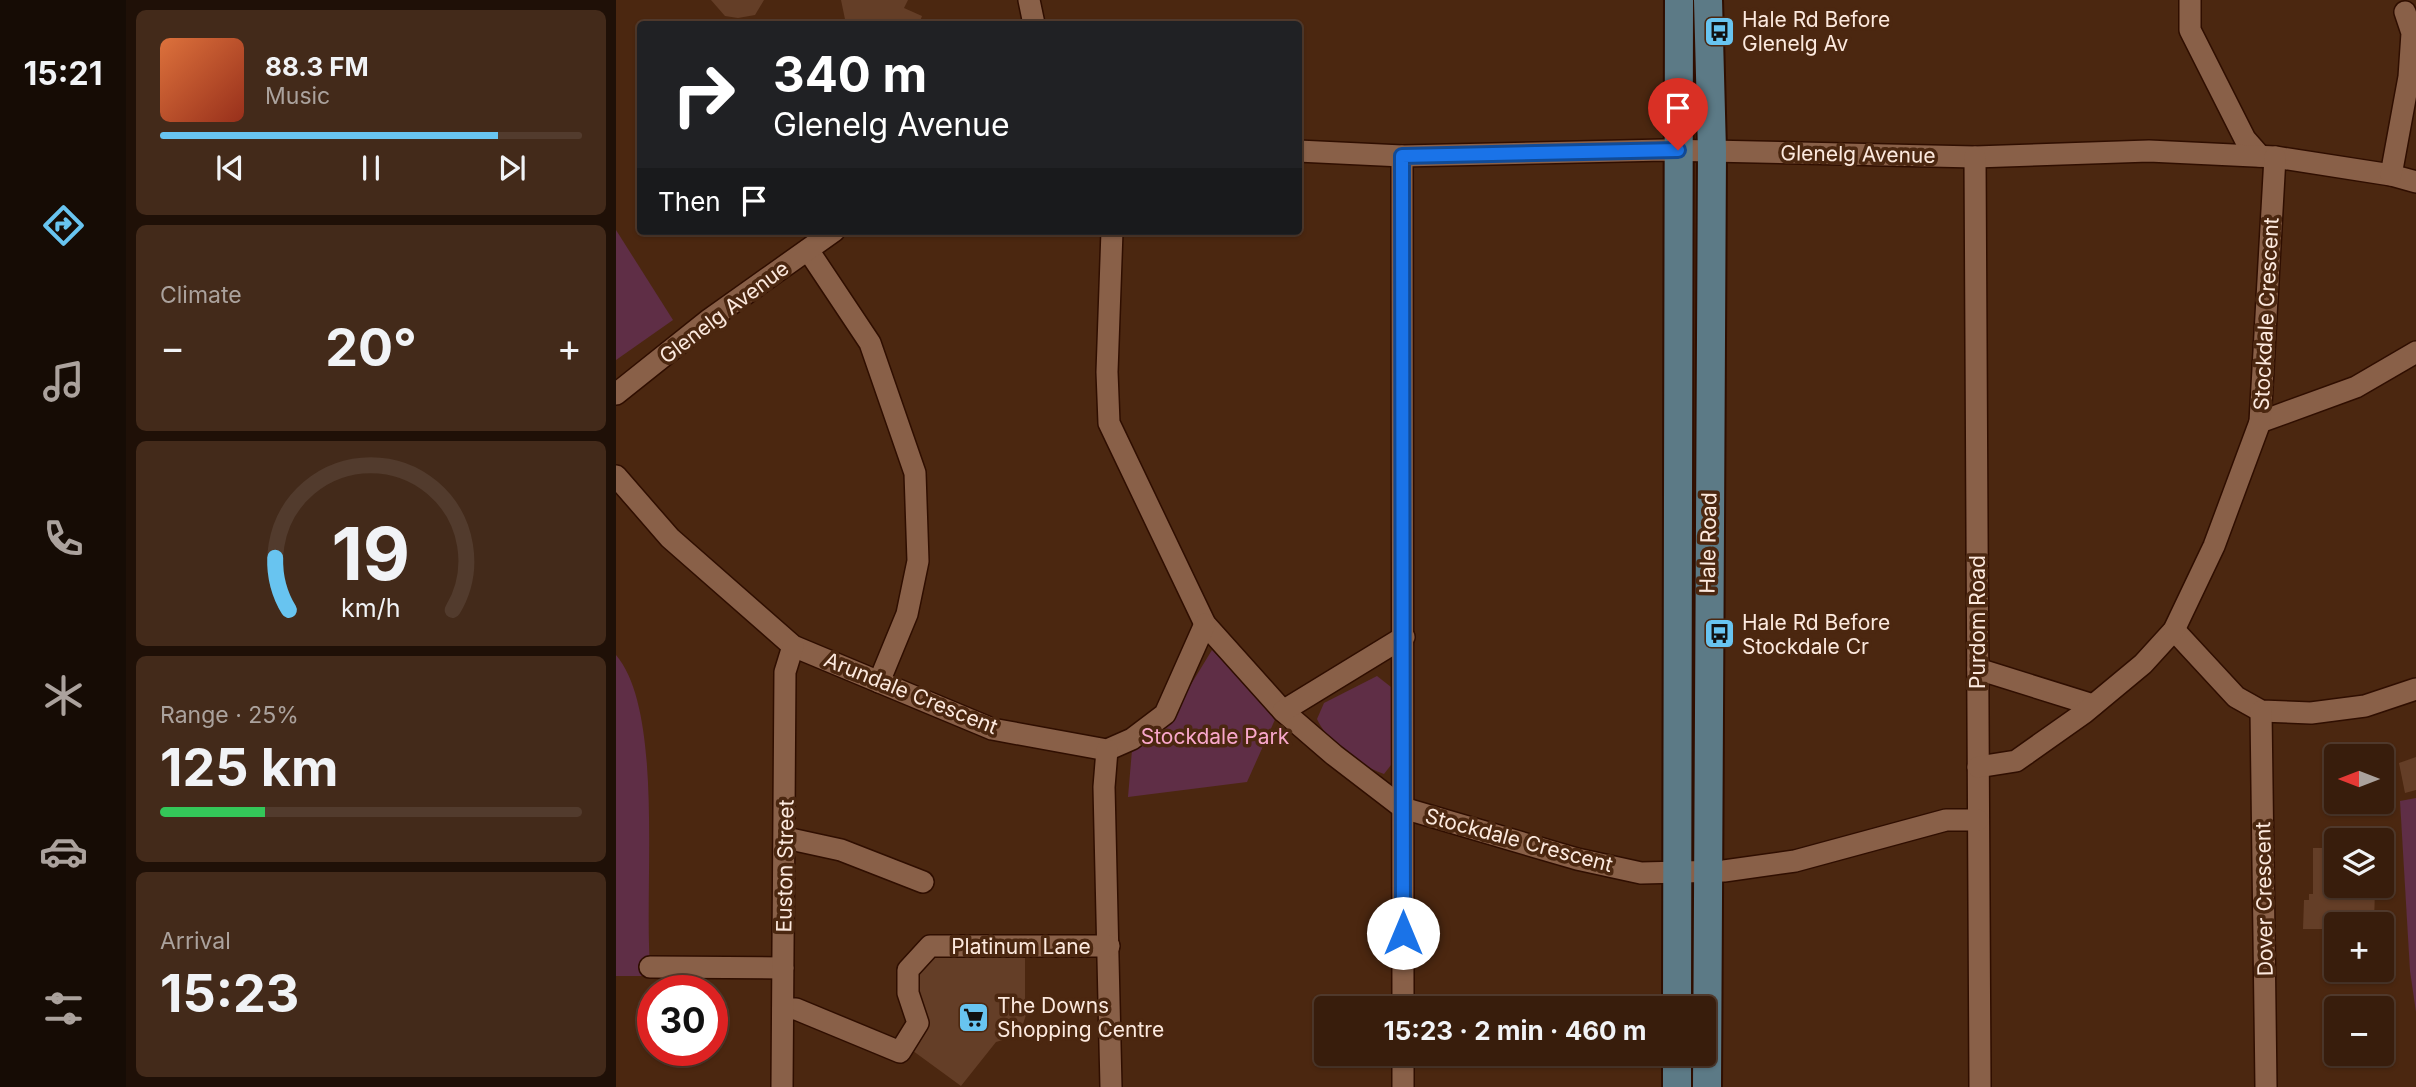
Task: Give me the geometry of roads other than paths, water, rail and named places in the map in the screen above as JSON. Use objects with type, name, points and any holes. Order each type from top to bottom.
[{"type":"main road","name":"Hale Road","points":[[1677,996],[1679,0]]},
{"type":"main road","name":"Hale Road","points":[[1707,1087],[1706,871],[1712,150],[1708,0]]},
{"type":"main road","points":[[1677,1066],[1677,1087]]},
{"type":"street","points":[[1029,0],[1033,21]]},
{"type":"street","points":[[2190,0],[2190,30],[2245,139],[2268,156]]},
{"type":"street","points":[[2391,175],[2412,44],[2412,33],[2404,12]]},
{"type":"street","name":"Glenelg Avenue","points":[[1302,151],[1402,156],[1712,150],[1975,157],[2149,151],[2268,156],[2391,175],[2416,182]]},
{"type":"street","points":[[1402,156],[1403,996]]},
{"type":"street","name":"Stockdale Crescent","points":[[1978,767],[2016,761],[2093,705],[2143,664],[2174,630],[2214,546],[2260,422],[2268,156]]},
{"type":"street","name":"Purdom Road","points":[[1975,157],[1980,1087]]},
{"type":"street","name":"Glenelg Avenue","points":[[616,394],[710,319],[829,235]]},
{"type":"street","name":"Stockdale Crescent","points":[[1112,235],[1107,372],[1109,423],[1205,624],[1283,710],[1403,808],[1577,859],[1642,873],[1706,871],[1795,862],[1945,820],[1978,820]]},
{"type":"street","points":[[808,250],[870,343],[915,473],[918,561],[907,614],[879,682]]},
{"type":"street","points":[[2260,422],[2356,387],[2416,352]]},
{"type":"street","name":"Arundale Crescent","points":[[616,476],[670,538],[793,646],[992,729],[1107,750]]},
{"type":"street","points":[[1111,1087],[1104,787],[1107,750],[1132,738],[1166,714],[1205,624]]},
{"type":"street","points":[[2174,630],[2236,697],[2261,711],[2311,713],[2352,708],[2416,689]]},
{"type":"street","points":[[1283,710],[1404,637]]},
{"type":"street","name":"Euston Street","points":[[782,1087],[786,838],[785,672],[793,646]]},
{"type":"street","points":[[1978,670],[2093,705]]},
{"type":"street","name":"Dover Crescent","points":[[2261,711],[2266,1087]]},
{"type":"street","points":[[786,838],[841,850],[923,882]]},
{"type":"street","name":"Platinum Lane","points":[[783,1009],[796,1009],[900,1052],[918,1023],[908,993],[908,970],[930,946],[1108,946]]},
{"type":"street","points":[[649,967],[783,968]]},
{"type":"street","points":[[1403,1066],[1403,1087]]},
{"type":"place","name":"Hale Rd Before Glenelg Av","points":[[1719,31]]},
{"type":"place","name":"Hale Rd Before Stockdale Cr","points":[[1719,634]]},
{"type":"place","name":"The Downs Shopping Centre","points":[[974,1017]]},
{"type":"park label","name":"Stockdale Park","points":[[1215,736]]}]
